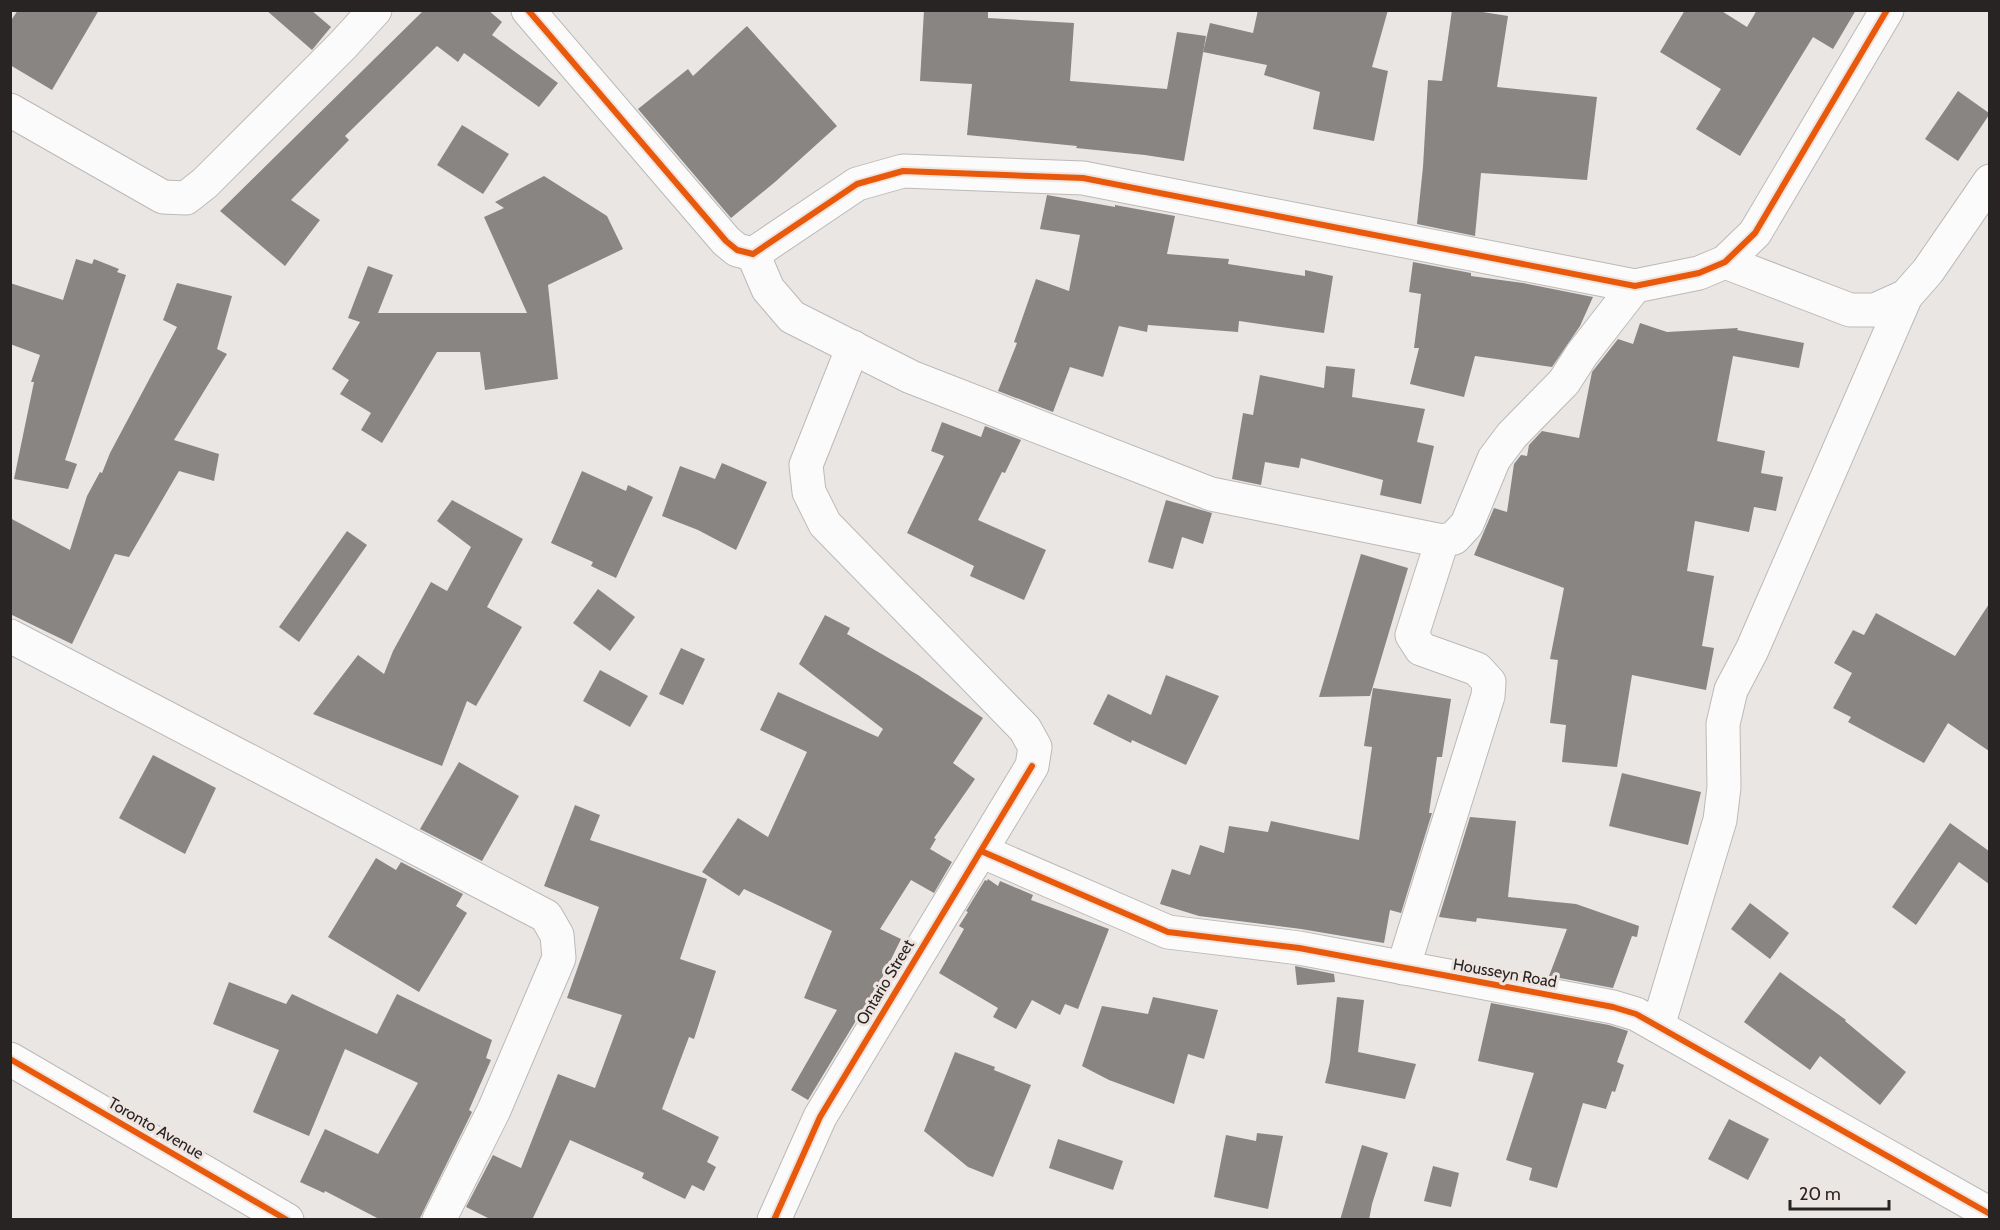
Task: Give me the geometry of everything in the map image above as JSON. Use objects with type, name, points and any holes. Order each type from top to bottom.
[{"type":"street","points":[[10,110],[163,197],[186,198],[205,183],[375,10]]},
{"type":"street","points":[[541,15],[726,241],[737,250],[753,254],[857,184],[903,171],[1083,178],[1635,286],[1700,273],[1725,262],[1755,233],[1887,10]]},
{"type":"street","points":[[1658,1026],[1720,820],[1724,787],[1723,724],[1731,690],[1752,650],[1906,296],[1928,271],[1989,181]]},
{"type":"street","points":[[753,254],[768,289],[792,317],[911,377],[1210,494],[1442,541],[1454,538],[1467,524],[1494,459],[1512,435],[1564,382],[1582,354],[1635,286]]},
{"type":"street","points":[[1725,262],[1850,310],[1875,310],[1906,296]]},
{"type":"street","name":"Ontario Street","points":[[774,1220],[820,1117],[1032,766],[1035,747],[1025,729],[825,524],[809,492],[806,465],[853,347]]},
{"type":"street","points":[[1403,968],[1488,696],[1489,682],[1477,669],[1422,649],[1412,635],[1442,541]]},
{"type":"street","points":[[10,636],[546,915],[557,935],[559,958],[494,1110],[439,1220]]},
{"type":"street","name":"Housseyn Road","points":[[981,850],[1168,932],[1299,948],[1613,1007],[1635,1014],[1989,1214]]},
{"type":"street","name":"Toronto Avenue","points":[[10,1059],[287,1220]]},
{"type":"building","points":[[18,10],[99,10],[52,90],[10,65],[10,22]]},
{"type":"building","points":[[266,10],[311,10],[331,27],[312,50]]},
{"type":"building","points":[[424,10],[488,10],[502,22],[492,35],[558,83],[539,107],[464,53],[458,62],[437,46],[345,136],[349,140],[291,200],[320,220],[285,266],[220,211]]},
{"type":"building","points":[[924,10],[988,12],[988,18],[1074,23],[1070,81],[1167,89],[1177,32],[1206,36],[1184,161],[1076,148],[1077,146],[967,135],[972,84],[920,81]]},
{"type":"building","points":[[1258,10],[1388,10],[1372,67],[1388,71],[1374,141],[1313,129],[1320,92],[1264,75],[1267,65],[1203,52],[1210,23],[1253,33]]},
{"type":"building","points":[[1452,10],[1470,10],[1508,16],[1497,87],[1597,97],[1587,180],[1481,173],[1475,236],[1417,224],[1428,80],[1442,81]]},
{"type":"building","points":[[1685,10],[1720,10],[1747,27],[1757,10],[1856,10],[1833,49],[1813,37],[1740,156],[1696,129],[1721,89],[1660,52]]},
{"type":"building","points":[[747,26],[837,126],[731,218],[638,109],[688,69],[693,76]]},
{"type":"building","points":[[1958,91],[1989,115],[1958,161],[1925,139]]},
{"type":"building","points":[[462,125],[509,154],[483,194],[437,165]]},
{"type":"building","points":[[544,176],[607,216],[623,249],[548,285],[558,379],[485,390],[480,352],[437,352],[382,443],[361,430],[371,413],[340,394],[349,380],[332,369],[360,322],[348,318],[368,266],[393,275],[378,313],[527,313],[484,217],[504,208],[495,202]]},
{"type":"building","points":[[1047,195],[1175,216],[1167,254],[1229,259],[1228,264],[1305,276],[1305,270],[1333,276],[1324,333],[1239,321],[1238,332],[1148,325],[1147,332],[1119,326],[1103,377],[1070,367],[1053,412],[998,391],[1017,343],[1014,342],[1036,279],[1069,291],[1080,235],[1040,229]]},
{"type":"building","points":[[76,259],[92,264],[94,259],[119,269],[117,272],[126,275],[65,460],[77,464],[68,489],[14,479],[34,382],[31,382],[40,355],[10,344],[10,283],[63,300]]},
{"type":"building","points":[[1413,262],[1471,273],[1471,276],[1523,283],[1593,297],[1580,326],[1552,367],[1475,356],[1464,397],[1410,384],[1419,348],[1414,348],[1421,294],[1409,292]]},
{"type":"building","points":[[177,283],[232,296],[217,349],[227,354],[174,440],[219,454],[214,481],[179,471],[129,557],[115,554],[72,644],[10,614],[10,518],[70,550],[87,496],[100,472],[102,473],[110,453],[177,327],[163,320]]},
{"type":"building","points":[[1640,323],[1667,332],[1738,328],[1737,330],[1804,343],[1799,368],[1733,356],[1717,441],[1765,451],[1761,473],[1783,477],[1776,511],[1754,507],[1749,532],[1695,521],[1687,571],[1714,576],[1702,646],[1714,648],[1706,690],[1632,675],[1617,767],[1562,762],[1566,725],[1550,723],[1558,660],[1550,659],[1564,588],[1474,555],[1494,508],[1507,512],[1514,464],[1521,455],[1527,456],[1529,445],[1542,431],[1579,438],[1592,372],[1618,339],[1633,344]]},
{"type":"building","points":[[1326,366],[1355,369],[1352,397],[1425,409],[1417,442],[1434,446],[1421,504],[1380,495],[1383,480],[1301,458],[1299,468],[1265,462],[1261,485],[1232,479],[1243,413],[1253,415],[1260,375],[1324,388]]},
{"type":"building","points":[[942,422],[981,437],[985,426],[1021,440],[978,520],[1046,550],[1024,600],[970,576],[974,566],[907,533],[944,456],[931,451]]},
{"type":"building","points":[[722,463],[767,482],[736,550],[698,530],[662,516],[680,466],[715,479]]},
{"type":"building","points":[[582,471],[626,491],[628,485],[653,497],[616,578],[591,566],[593,562],[551,543]]},
{"type":"building","points":[[452,500],[523,539],[487,607],[522,627],[476,706],[467,701],[442,766],[313,714],[358,655],[384,674],[393,651],[431,582],[447,591],[471,547],[437,521]]},
{"type":"building","points":[[1166,500],[1212,513],[1203,544],[1182,537],[1173,569],[1148,562]]},
{"type":"building","points":[[347,531],[367,545],[299,642],[279,627]]},
{"type":"building","points":[[1361,554],[1408,568],[1370,696],[1319,697]]},
{"type":"building","points":[[598,589],[635,617],[610,651],[573,623]]},
{"type":"building","points":[[1989,604],[1989,751],[1948,723],[1924,763],[1848,722],[1851,717],[1833,708],[1852,673],[1834,663],[1853,630],[1864,635],[1876,613],[1955,656]]},
{"type":"building","points":[[825,615],[850,628],[847,634],[918,675],[983,718],[953,763],[975,779],[934,838],[936,839],[930,849],[952,862],[934,893],[911,880],[880,929],[901,939],[883,976],[808,1100],[791,1090],[837,1010],[804,998],[832,931],[744,889],[739,896],[702,872],[738,818],[768,837],[807,752],[760,730],[778,692],[878,737],[883,729],[799,664]]},
{"type":"building","points":[[681,648],[705,659],[683,705],[659,694]]},
{"type":"building","points":[[600,670],[648,696],[630,727],[583,701]]},
{"type":"building","points":[[1166,675],[1219,696],[1186,765],[1132,740],[1131,743],[1093,724],[1108,694],[1151,715]]},
{"type":"building","points":[[1373,688],[1451,699],[1442,757],[1437,757],[1429,813],[1432,813],[1401,913],[1390,910],[1384,943],[1301,929],[1199,916],[1160,904],[1172,869],[1190,875],[1200,845],[1224,853],[1229,826],[1268,832],[1271,821],[1359,840],[1372,747],[1364,746]]},
{"type":"building","points":[[153,755],[216,788],[185,854],[119,818]]},
{"type":"building","points":[[459,762],[519,796],[482,861],[420,829]]},
{"type":"building","points":[[1622,773],[1701,792],[1688,845],[1609,826]]},
{"type":"building","points":[[575,805],[600,815],[590,840],[707,879],[680,959],[716,971],[694,1039],[689,1037],[662,1109],[719,1137],[707,1162],[716,1167],[704,1191],[692,1185],[685,1199],[642,1178],[644,1173],[570,1140],[532,1220],[492,1220],[466,1207],[493,1155],[521,1168],[558,1074],[595,1088],[622,1015],[567,998],[599,907],[544,886]]},
{"type":"building","points":[[1470,817],[1516,821],[1508,897],[1576,904],[1639,926],[1637,937],[1632,936],[1613,988],[1549,976],[1567,929],[1477,918],[1476,922],[1439,917]]},
{"type":"building","points":[[1950,823],[1989,851],[1989,884],[1959,862],[1916,925],[1892,907]]},
{"type":"building","points":[[376,858],[396,870],[401,862],[463,894],[456,906],[467,913],[419,992],[328,937]]},
{"type":"building","points":[[988,879],[998,886],[1000,881],[1033,895],[1031,900],[1109,929],[1078,1009],[1065,1004],[1060,1015],[1032,1000],[1016,1029],[993,1017],[998,1008],[939,973],[964,929],[959,926],[968,912],[966,911],[985,880]]},
{"type":"building","points":[[1750,903],[1789,933],[1770,959],[1731,929]]},
{"type":"building","points":[[1295,966],[1334,974],[1335,982],[1297,985]]},
{"type":"building","points":[[1780,972],[1846,1020],[1906,1072],[1880,1105],[1820,1056],[1810,1070],[1744,1022]]},
{"type":"building","points":[[229,982],[286,1004],[292,994],[377,1034],[397,994],[492,1040],[486,1058],[491,1060],[469,1110],[472,1112],[419,1220],[381,1220],[325,1191],[324,1193],[300,1182],[325,1129],[378,1154],[418,1083],[345,1049],[309,1136],[253,1112],[279,1050],[213,1024]]},
{"type":"building","points":[[1153,997],[1218,1010],[1204,1059],[1188,1054],[1174,1104],[1109,1080],[1082,1066],[1102,1006],[1148,1014]]},
{"type":"building","points":[[1337,997],[1364,1000],[1358,1052],[1416,1064],[1405,1099],[1325,1083],[1330,1062]]},
{"type":"building","points":[[1491,1003],[1609,1025],[1628,1031],[1617,1062],[1624,1065],[1615,1092],[1612,1091],[1606,1109],[1583,1103],[1557,1188],[1529,1180],[1532,1168],[1506,1160],[1534,1073],[1478,1061]]},
{"type":"building","points":[[955,1052],[995,1067],[994,1070],[1031,1085],[993,1177],[968,1167],[924,1131]]},
{"type":"building","points":[[1729,1119],[1769,1139],[1748,1180],[1708,1159]]},
{"type":"building","points":[[1257,1133],[1283,1136],[1268,1209],[1214,1197],[1226,1135],[1256,1141]]},
{"type":"building","points":[[1058,1139],[1123,1161],[1113,1190],[1049,1168]]},
{"type":"building","points":[[1362,1145],[1388,1153],[1369,1220],[1340,1220]]},
{"type":"building","points":[[1433,1166],[1459,1173],[1451,1207],[1424,1201]]},
{"type":"cycle path","points":[[528,10],[726,241],[737,250],[753,254],[857,184],[903,171],[1083,178],[1635,286],[1699,273],[1725,262],[1755,233],[1887,10]]},
{"type":"cycle path","points":[[774,1220],[820,1117],[1032,766]]},
{"type":"cycle path","points":[[981,851],[1168,932],[1299,948],[1613,1007],[1636,1014],[1990,1214]]},
{"type":"cycle path","points":[[10,1059],[287,1220]]}]
